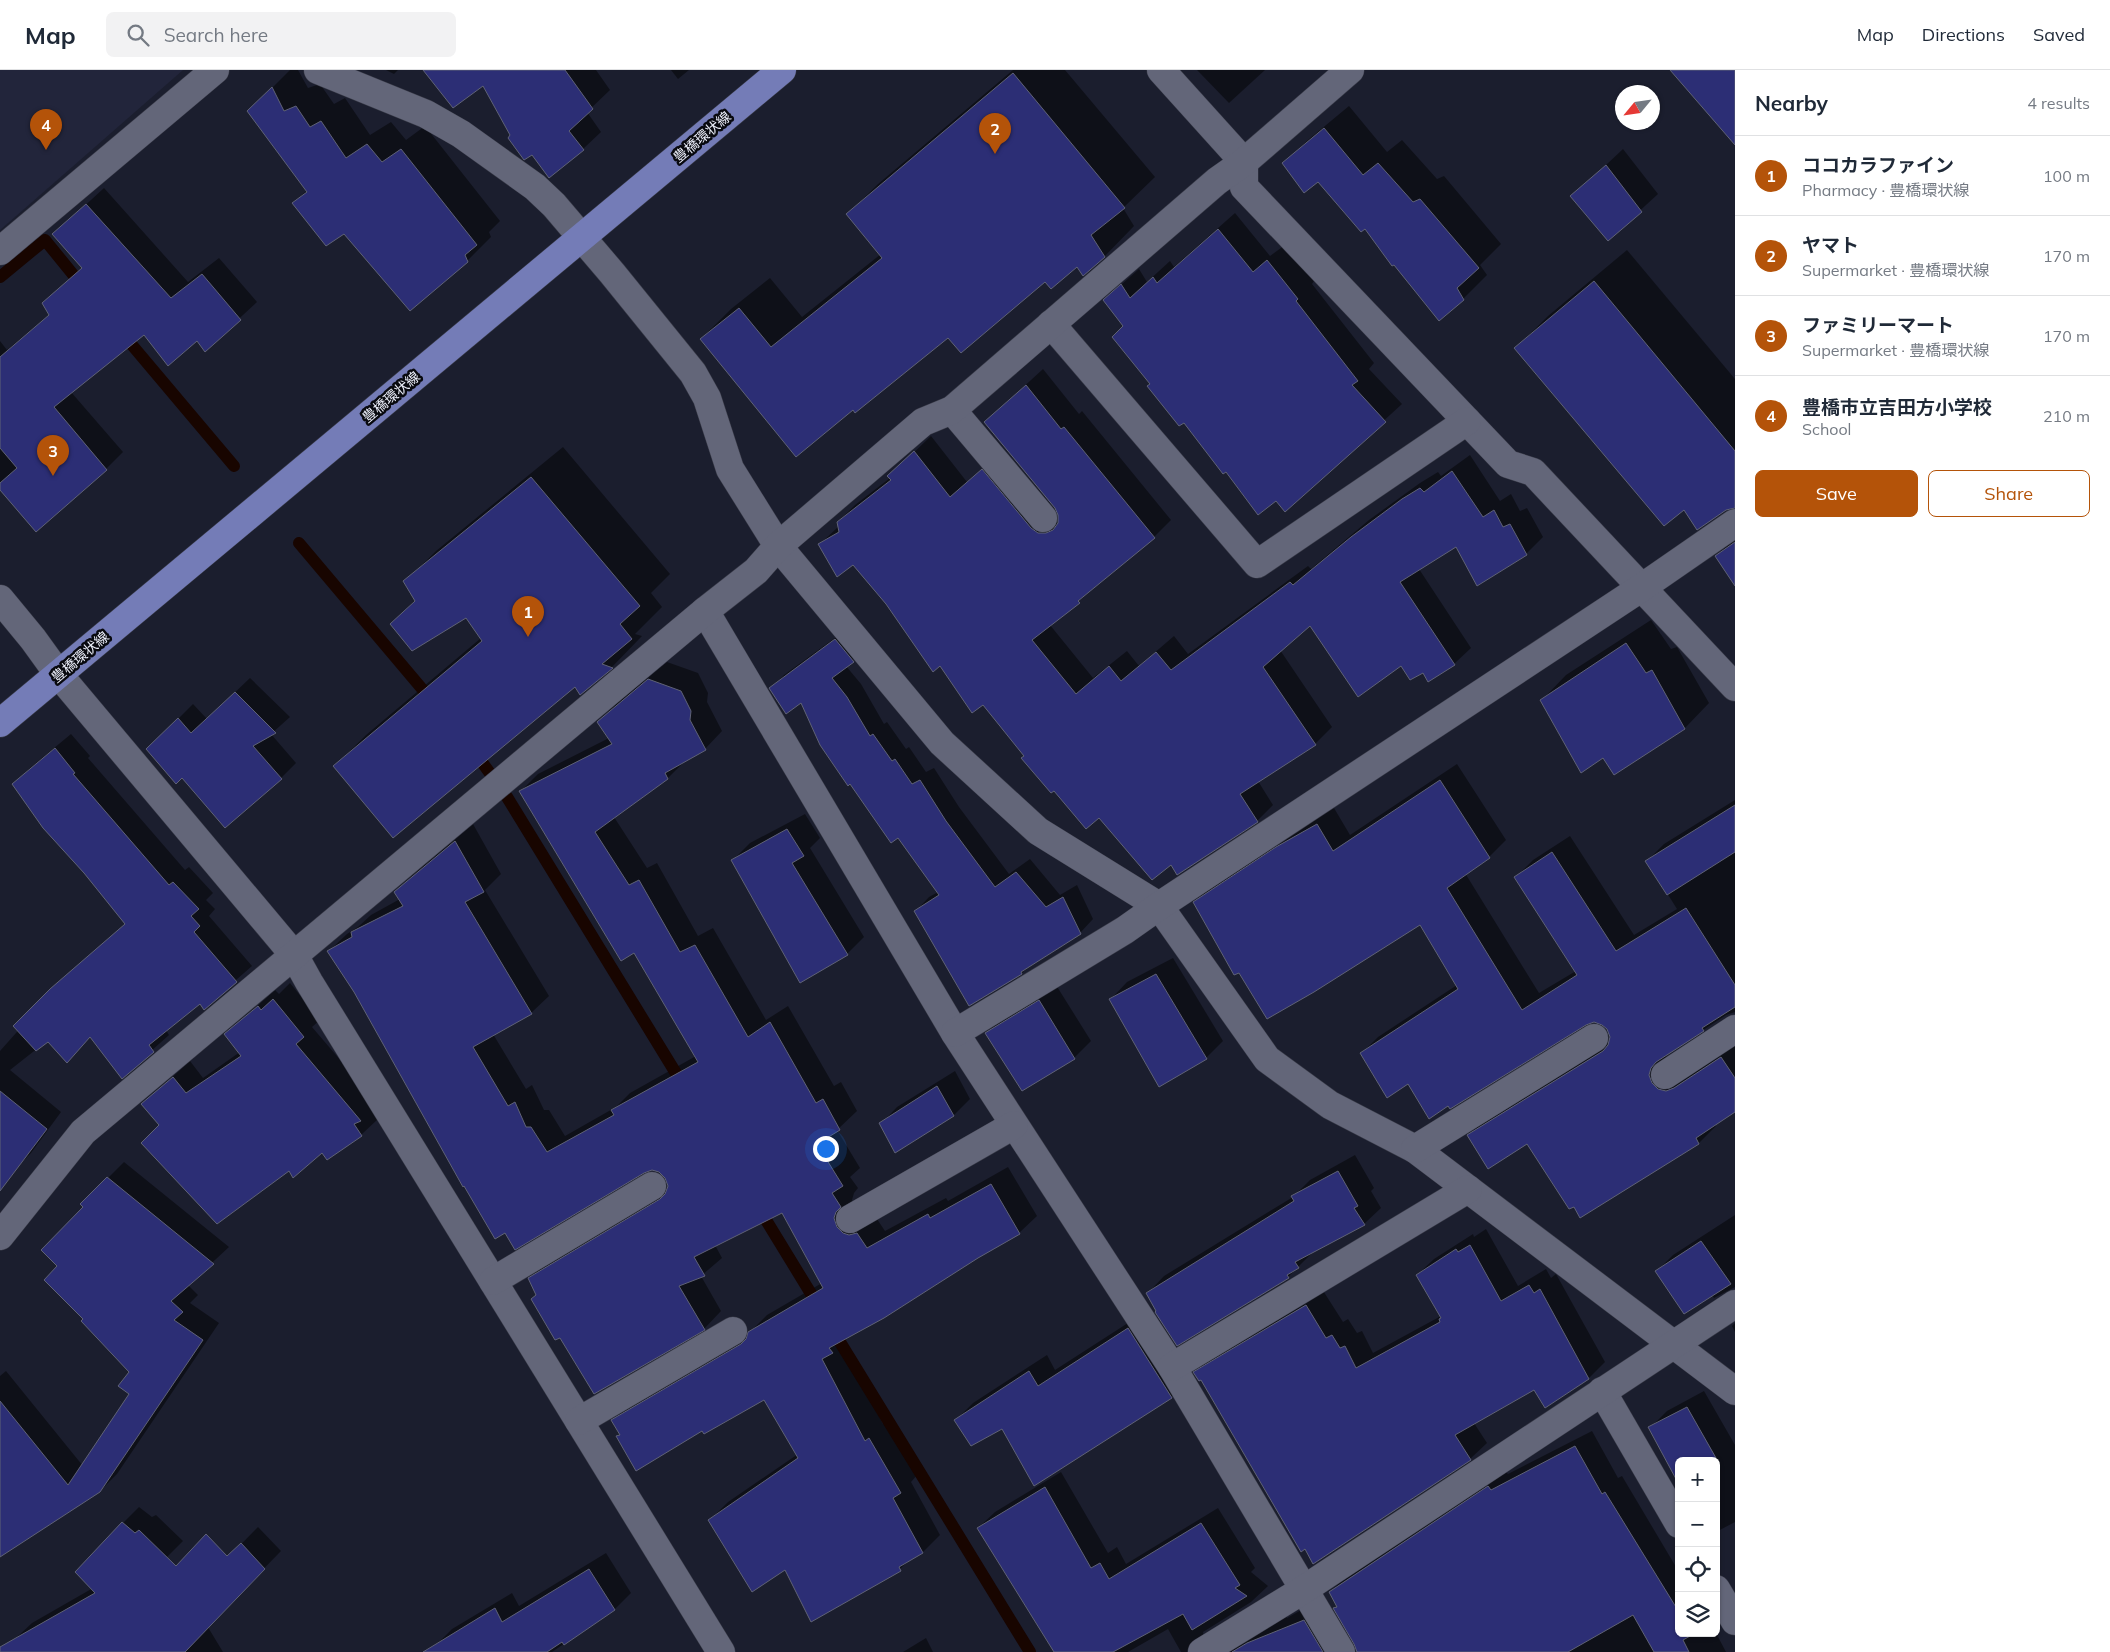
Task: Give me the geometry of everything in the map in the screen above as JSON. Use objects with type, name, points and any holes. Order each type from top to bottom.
[{"type":"main road","name":"豊橋環状線","points":[[0,723],[782,70]]},
{"type":"street","points":[[0,251],[215,70]]},
{"type":"street","points":[[318,70],[426,114],[461,134],[535,187],[554,205],[693,373],[707,398],[730,469],[778,546],[942,743],[1038,831],[1159,906],[1267,1059],[1330,1105],[1415,1149],[1735,1391]]},
{"type":"street","points":[[1161,70],[1244,162],[1244,187],[1508,464],[1533,472],[1735,687]]},
{"type":"street","points":[[0,1236],[83,1132],[705,611],[756,571],[778,546],[923,422],[952,410],[1217,181],[1244,162],[1350,70]]},
{"type":"street","points":[[1051,324],[1257,564],[1468,421]]},
{"type":"street","points":[[952,410],[1043,518]]},
{"type":"street","points":[[955,1033],[1125,930],[1735,524]]},
{"type":"street","points":[[0,599],[33,639],[59,675],[294,955],[721,1652]]},
{"type":"street","points":[[705,611],[955,1033],[1172,1368],[1341,1652]]},
{"type":"street","points":[[1665,1075],[1735,1029]]},
{"type":"street","points":[[1415,1149],[1594,1038]]},
{"type":"street","points":[[850,1219],[1014,1124]]},
{"type":"street","points":[[493,1281],[652,1186]]},
{"type":"street","points":[[1172,1368],[1468,1189]]},
{"type":"street","points":[[1202,1652],[1303,1590],[1735,1304]]},
{"type":"street","points":[[579,1421],[733,1331]]},
{"type":"street","points":[[1602,1391],[1675,1517]]},
{"type":"street","points":[[1718,1592],[1735,1621]]},
{"type":"shaded area","points":[[0,70],[183,70],[0,230]]},
{"type":"building","points":[[423,70],[565,70],[593,109],[569,131],[584,150],[549,178],[532,155],[524,160],[508,138],[510,135],[483,86],[453,108]]},
{"type":"building","points":[[1670,70],[1735,70],[1735,145]]},
{"type":"building","points":[[1013,73],[1125,208],[1091,235],[1105,257],[1083,276],[1077,267],[1051,289],[1045,282],[961,353],[948,338],[855,413],[853,410],[796,457],[700,339],[739,308],[771,347],[882,258],[846,214]]},
{"type":"building","points":[[272,87],[284,111],[296,106],[310,127],[321,121],[346,158],[367,144],[382,162],[401,149],[477,245],[465,255],[468,262],[410,311],[344,234],[326,246],[292,203],[307,192],[247,111]]},
{"type":"building","points":[[1324,128],[1363,175],[1378,163],[1413,202],[1420,199],[1479,268],[1457,288],[1464,300],[1439,321],[1394,265],[1392,266],[1365,229],[1361,232],[1318,182],[1304,193],[1282,163]]},
{"type":"building","points":[[1606,165],[1642,212],[1608,241],[1570,196]]},
{"type":"building","points":[[86,204],[171,298],[202,274],[241,320],[205,352],[197,341],[168,366],[144,335],[54,407],[107,470],[36,532],[0,490],[0,483],[17,468],[0,448],[0,357],[49,315],[42,303],[82,268],[52,234]]},
{"type":"building","points":[[1218,229],[1253,272],[1267,260],[1358,381],[1352,385],[1386,422],[1285,512],[1276,501],[1258,515],[1226,472],[1223,474],[1184,423],[1179,426],[1147,386],[1150,384],[1112,337],[1123,326],[1103,300],[1121,284],[1130,298],[1153,277],[1157,283]]},
{"type":"building","points":[[1594,281],[1735,451],[1735,508],[1726,510],[1697,530],[1684,510],[1664,526],[1514,348]]},
{"type":"building","points":[[1026,385],[1061,429],[1064,427],[1155,538],[1078,601],[1080,603],[1032,640],[1076,694],[1109,666],[1121,681],[1156,652],[1171,670],[1290,582],[1293,585],[1351,537],[1402,499],[1420,488],[1424,492],[1452,471],[1483,517],[1494,510],[1503,527],[1510,524],[1527,555],[1477,586],[1456,547],[1400,582],[1455,665],[1428,682],[1423,673],[1410,680],[1401,666],[1358,697],[1310,626],[1263,667],[1316,745],[1240,794],[1258,822],[1177,875],[1171,865],[1152,880],[1099,818],[1086,829],[1054,791],[1051,793],[1021,758],[1024,756],[983,705],[972,713],[940,666],[933,672],[886,604],[853,565],[837,577],[818,544],[839,532],[837,522],[891,480],[887,476],[914,451],[950,497],[982,469],[1031,528],[1038,533],[1046,533],[1053,530],[1058,523],[1058,515],[1055,508],[984,422]]},
{"type":"building","points":[[531,477],[640,606],[620,624],[632,639],[602,664],[613,668],[580,695],[575,687],[393,838],[333,766],[482,641],[466,618],[412,651],[390,624],[415,601],[403,581]]},
{"type":"building","points":[[1735,542],[1735,586],[1715,556]]},
{"type":"building","points":[[835,639],[854,662],[832,678],[847,697],[870,736],[873,734],[892,761],[895,759],[912,784],[920,780],[946,821],[995,887],[1016,872],[1046,907],[1063,897],[1081,934],[1021,972],[1022,974],[969,1006],[914,911],[939,895],[898,838],[891,843],[850,784],[848,786],[820,745],[801,703],[786,714],[769,688]]},
{"type":"building","points":[[1626,643],[1646,673],[1652,670],[1685,729],[1614,775],[1603,758],[1581,773],[1540,700]]},
{"type":"building","points":[[648,679],[681,691],[691,711],[690,720],[706,750],[665,773],[668,779],[595,832],[629,885],[639,880],[680,952],[695,945],[748,1037],[770,1022],[816,1103],[823,1099],[840,1130],[817,1144],[843,1186],[832,1193],[841,1207],[836,1212],[834,1218],[837,1227],[843,1233],[849,1235],[857,1233],[867,1248],[928,1214],[930,1218],[991,1184],[1020,1234],[978,1258],[884,1318],[829,1348],[833,1353],[822,1359],[865,1441],[869,1438],[901,1493],[893,1498],[923,1553],[899,1567],[901,1571],[811,1622],[785,1570],[752,1592],[708,1520],[798,1458],[764,1400],[704,1434],[702,1431],[636,1471],[616,1436],[620,1435],[611,1420],[741,1344],[746,1339],[748,1332],[823,1288],[782,1213],[694,1257],[705,1276],[679,1286],[705,1330],[594,1394],[560,1338],[555,1340],[531,1299],[536,1295],[528,1278],[660,1199],[665,1194],[668,1186],[665,1178],[659,1172],[652,1170],[644,1173],[515,1250],[505,1233],[495,1239],[463,1187],[354,992],[327,951],[352,937],[351,932],[403,906],[394,892],[455,841],[484,892],[465,902],[532,1014],[473,1047],[508,1106],[515,1102],[526,1127],[531,1127],[547,1152],[614,1115],[611,1110],[698,1062],[634,953],[621,961],[519,791],[612,744],[597,722]]},
{"type":"building","points":[[235,692],[276,733],[253,746],[282,779],[225,828],[182,778],[176,784],[146,749],[178,718],[191,733]]},
{"type":"building","points":[[55,748],[75,773],[73,774],[169,885],[173,882],[199,909],[191,916],[200,926],[194,932],[237,982],[204,1010],[200,1004],[149,1045],[154,1052],[122,1079],[90,1037],[67,1063],[48,1042],[36,1051],[13,1026],[50,989],[125,924],[84,873],[43,828],[12,784]]},
{"type":"building","points":[[1440,780],[1490,858],[1447,888],[1522,1010],[1577,975],[1514,877],[1552,852],[1616,951],[1686,908],[1735,985],[1735,1007],[1702,1028],[1704,1031],[1656,1062],[1651,1068],[1649,1075],[1652,1083],[1658,1089],[1666,1091],[1674,1088],[1721,1057],[1735,1078],[1735,1112],[1696,1138],[1699,1144],[1580,1218],[1574,1207],[1569,1209],[1527,1144],[1488,1169],[1467,1135],[1603,1051],[1608,1045],[1610,1037],[1607,1029],[1594,1022],[1586,1025],[1450,1109],[1448,1106],[1429,1119],[1408,1084],[1387,1098],[1360,1053],[1458,989],[1420,925],[1314,992],[1267,1019],[1239,973],[1234,975],[1193,902],[1276,847],[1317,824],[1333,851]]},
{"type":"building","points":[[1735,805],[1735,852],[1667,895],[1645,861]]},
{"type":"building","points":[[787,829],[804,856],[792,863],[848,955],[800,983],[731,860]]},
{"type":"building","points":[[1156,974],[1207,1059],[1159,1087],[1109,999]]},
{"type":"building","points":[[273,999],[304,1037],[296,1044],[361,1121],[354,1124],[362,1136],[327,1160],[322,1153],[293,1178],[289,1171],[217,1224],[141,1143],[159,1125],[141,1104],[173,1077],[186,1093],[241,1056],[224,1034],[258,1006],[261,1010]]},
{"type":"building","points":[[1039,1000],[1075,1059],[1022,1091],[985,1033]]},
{"type":"building","points":[[937,1086],[954,1116],[895,1153],[879,1123]]},
{"type":"building","points":[[0,1091],[47,1129],[0,1191]]},
{"type":"building","points":[[1338,1171],[1358,1206],[1354,1208],[1365,1225],[1295,1262],[1299,1268],[1287,1275],[1289,1278],[1177,1346],[1155,1312],[1146,1293],[1294,1201],[1291,1196]]},
{"type":"building","points":[[107,1177],[214,1264],[171,1301],[183,1312],[174,1320],[203,1340],[100,1492],[0,1557],[0,1401],[68,1485],[129,1394],[118,1386],[129,1372],[81,1321],[83,1319],[44,1280],[57,1266],[41,1250],[83,1207],[80,1204]]},
{"type":"building","points":[[1701,1241],[1731,1284],[1684,1314],[1655,1271]]},
{"type":"building","points":[[1470,1245],[1501,1301],[1529,1285],[1534,1293],[1540,1289],[1589,1379],[1545,1408],[1534,1390],[1455,1435],[1471,1460],[1313,1564],[1305,1549],[1301,1552],[1201,1380],[1199,1381],[1193,1372],[1306,1305],[1326,1338],[1332,1335],[1340,1348],[1345,1346],[1356,1368],[1440,1322],[1439,1319],[1441,1318],[1416,1275],[1456,1249],[1458,1252]]},
{"type":"building","points":[[1128,1328],[1172,1398],[1034,1486],[1002,1429],[971,1446],[954,1420],[1029,1371],[1038,1386]]},
{"type":"building","points":[[1687,1407],[1715,1457],[1675,1457],[1675,1477],[1648,1427]]},
{"type":"building","points":[[1575,1446],[1602,1494],[1605,1492],[1675,1606],[1675,1637],[1688,1637],[1683,1640],[1689,1652],[1654,1652],[1633,1615],[1568,1652],[1357,1652],[1333,1608],[1337,1607],[1329,1592],[1488,1486],[1491,1490]]},
{"type":"building","points":[[1045,1487],[1091,1568],[1100,1563],[1109,1579],[1201,1523],[1240,1585],[1235,1588],[1247,1596],[1192,1630],[1183,1614],[1113,1652],[1054,1652],[977,1528]]},
{"type":"building","points":[[122,1522],[135,1533],[139,1530],[176,1566],[206,1534],[227,1556],[241,1543],[265,1569],[185,1652],[0,1652],[0,1647],[95,1593],[75,1572]]},
{"type":"building","points":[[589,1569],[615,1610],[564,1645],[562,1642],[547,1652],[423,1652],[495,1608],[502,1622]]},
{"type":"building","points":[[1304,1620],[1323,1652],[1232,1652],[1247,1643]]},
{"type":"waterway","points":[[0,277],[45,240],[84,288]]},
{"type":"waterway","points":[[121,332],[234,466]]},
{"type":"waterway","points":[[299,543],[434,703]]},
{"type":"waterway","points":[[474,751],[507,797],[685,1088]]},
{"type":"waterway","points":[[758,1207],[821,1310]]},
{"type":"waterway","points":[[832,1329],[1030,1652]]},
{"type":"place","name":"豊橋市立吉田方小学校","points":[[46,150]]},
{"type":"place","name":"ヤマト","points":[[995,154]]},
{"type":"place","name":"ファミリーマート","points":[[53,476]]},
{"type":"place","name":"ココカラファイン","points":[[528,637]]}]
